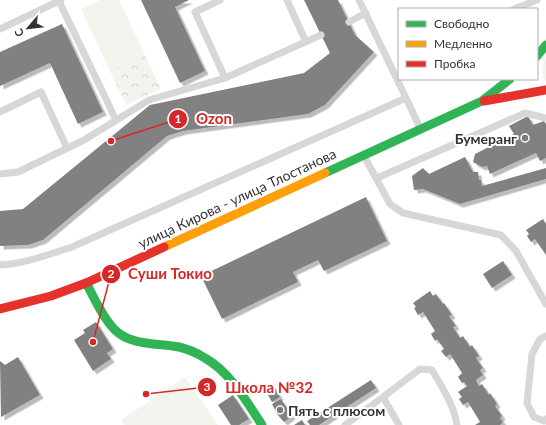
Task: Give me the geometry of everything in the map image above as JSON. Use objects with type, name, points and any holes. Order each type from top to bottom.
[{"type":"main road","points":[[538,55],[546,45]]},
{"type":"main road","points":[[482,102],[509,80]]},
{"type":"main road","points":[[534,80],[546,90]]},
{"type":"main road","points":[[482,102],[546,90]]},
{"type":"main road","name":"улица Кирова - улица Тлостанова","points":[[0,309],[51,296],[86,283],[482,102]]},
{"type":"main road","points":[[86,283],[108,320],[121,334],[156,344],[186,349],[207,358],[225,373],[235,384],[262,425]]},
{"type":"lane","points":[[0,29],[60,0],[116,120]]},
{"type":"lane","points":[[220,0],[195,12],[225,78]]},
{"type":"lane","points":[[287,0],[306,42]]},
{"type":"lane","points":[[359,0],[421,130]]},
{"type":"lane","points":[[516,8],[536,0]]},
{"type":"lane","points":[[349,22],[366,13]]},
{"type":"lane","points":[[0,174],[18,172],[67,148],[149,100],[225,78],[321,35]]},
{"type":"lane","points":[[0,112],[41,92],[67,148]]},
{"type":"lane","points":[[0,265],[11,265],[72,247],[406,98]]},
{"type":"lane","points":[[377,178],[525,113],[546,118]]},
{"type":"lane","points":[[364,156],[390,204],[403,213],[501,235],[516,251],[546,304]]},
{"type":"lane","points":[[546,336],[540,339],[532,354],[527,403],[534,417],[544,421],[546,419]]},
{"type":"lane","points":[[345,425],[420,369],[432,370],[456,415],[457,425]]},
{"type":"lane","points":[[383,397],[399,425]]},
{"type":"green space","points":[[100,0],[119,0],[145,55],[110,71],[81,9]]},
{"type":"green space","points":[[145,55],[161,89],[126,105],[110,71]]},
{"type":"green space","points":[[546,56],[546,81],[543,78],[542,67]]},
{"type":"green space","points":[[185,377],[218,425],[124,425],[121,420]]},
{"type":"building","points":[[141,0],[189,0],[175,7],[205,71],[180,83]]},
{"type":"building","points":[[304,0],[338,0],[355,35],[374,52],[325,105],[308,114],[183,131],[167,136],[43,240],[28,245],[0,246],[0,211],[23,209],[150,105],[304,73],[330,53]]},
{"type":"building","points":[[62,24],[103,112],[78,124],[50,63],[0,86],[0,52]]},
{"type":"building","points":[[528,116],[533,125],[544,121],[546,124],[546,158],[540,161],[536,153],[490,174],[487,166],[482,167],[473,162],[475,154],[514,134],[509,126]]},
{"type":"building","points":[[465,157],[473,172],[478,172],[479,180],[481,180],[482,186],[546,168],[546,179],[460,204],[423,189],[414,190],[412,176],[423,168],[429,174]]},
{"type":"building","points":[[366,197],[387,241],[324,271],[318,260],[293,272],[298,282],[222,319],[201,276]]},
{"type":"building","points":[[543,219],[546,224],[546,255],[535,239],[531,242],[527,236],[529,234],[526,230]]},
{"type":"building","points":[[503,261],[512,275],[492,288],[483,274]]},
{"type":"building","points":[[430,291],[433,296],[436,294],[452,315],[449,316],[456,326],[453,327],[460,338],[463,336],[470,347],[472,345],[479,356],[476,358],[483,368],[480,370],[483,375],[476,380],[479,386],[482,384],[489,395],[490,393],[497,404],[495,406],[502,416],[500,418],[503,422],[500,425],[475,425],[480,422],[468,402],[463,405],[459,399],[462,397],[458,392],[467,386],[464,382],[462,383],[458,377],[462,373],[450,354],[446,357],[441,351],[444,349],[437,339],[435,341],[431,334],[435,331],[423,312],[418,315],[414,308],[416,307],[413,303]]},
{"type":"building","points":[[96,322],[113,349],[107,353],[111,359],[93,371],[74,340],[85,333],[83,330]]},
{"type":"building","points":[[18,357],[40,395],[1,417],[0,361],[5,365]]},
{"type":"building","points":[[371,380],[376,388],[319,425],[310,425],[307,421]]},
{"type":"building","points":[[272,384],[280,397],[272,402],[264,388]]},
{"type":"building","points":[[233,395],[249,419],[239,425],[231,425],[218,405]]},
{"type":"building","points":[[281,399],[292,416],[284,422],[277,414],[272,404]]},
{"type":"building","points":[[302,420],[305,425],[294,425]]},
{"type":"traffic: fast","points":[[538,55],[546,45]]},
{"type":"traffic: fast","points":[[325,173],[482,101],[509,80]]},
{"type":"traffic: fast","points":[[86,283],[102,314],[115,330],[129,339],[146,343],[179,347],[192,351],[205,358],[223,371],[230,379],[244,397],[262,425]]},
{"type":"traffic: slow","points":[[164,247],[325,173]]},
{"type":"traffic: jam","points":[[484,101],[546,90]]},
{"type":"traffic: jam","points":[[0,309],[51,296],[86,283],[164,247]]},
{"type":"place","name":"Бумеранг","points":[[525,138]]},
{"type":"place","name":"Ozon","points":[[111,141]]},
{"type":"place","name":"Суши Токио","points":[[93,342]]},
{"type":"place","name":"Школа №32","points":[[146,394]]},
{"type":"place","name":"Пять с плюсом","points":[[280,410]]}]
